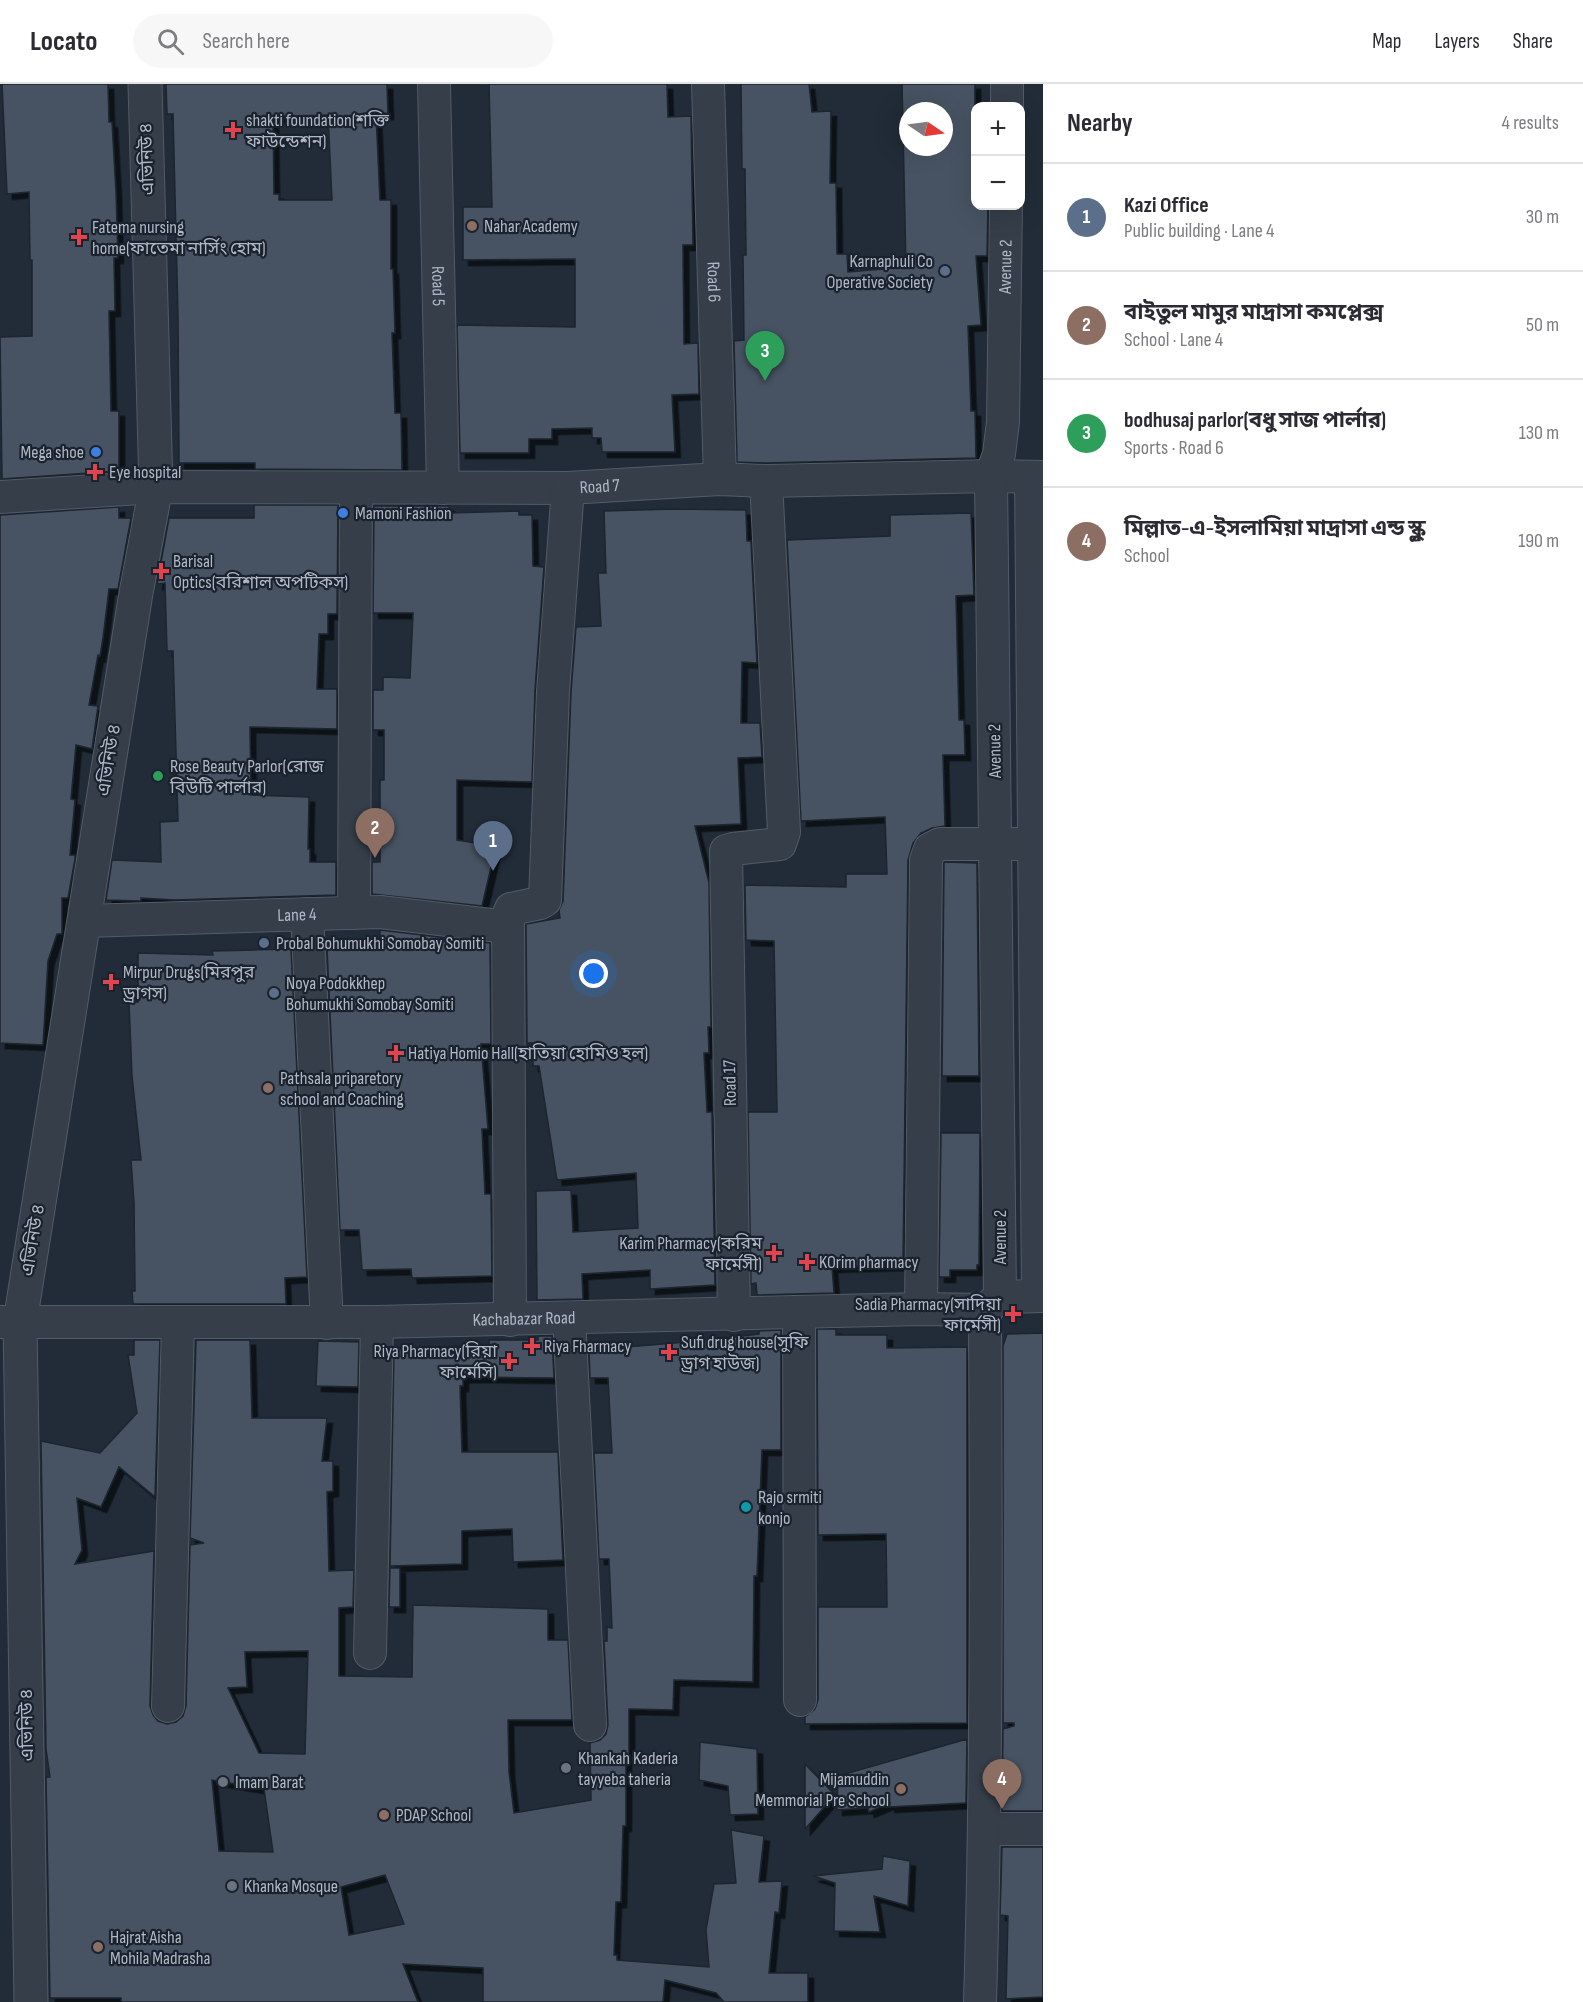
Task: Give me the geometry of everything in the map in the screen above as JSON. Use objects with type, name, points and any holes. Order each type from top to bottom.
[{"type":"street","name":"এভিনিউ ৪","points":[[31,2002],[10,1322],[84,921],[136,593],[156,487],[145,84]]},
{"type":"street","name":"Road 5","points":[[434,84],[443,488]]},
{"type":"street","name":"Road 6","points":[[708,84],[720,479]]},
{"type":"street","points":[[1007,84],[1007,102]]},
{"type":"street","name":"Avenue 2","points":[[980,2002],[985,1829],[996,844],[991,476],[999,454],[1003,422],[1006,210]]},
{"type":"street","name":"Road 7","points":[[156,487],[568,488],[720,479],[766,481],[1037,477]]},
{"type":"street","name":"Avenue 2","points":[[1037,477],[1041,1296]]},
{"type":"street","name":"Road 17","points":[[734,1315],[726,851],[780,844],[784,832],[766,481]]},
{"type":"street","points":[[0,497],[156,487]]},
{"type":"street","points":[[354,913],[356,488]]},
{"type":"street","points":[[510,1320],[508,912],[511,909],[540,903],[545,900],[546,894],[553,692],[568,488]]},
{"type":"street","points":[[921,1309],[926,860],[930,849],[940,844],[1039,844]]},
{"type":"street","name":"Lane 4","points":[[84,921],[380,912],[508,927]]},
{"type":"street","points":[[307,914],[327,1323]]},
{"type":"street","name":"Kachabazar Road","points":[[10,1322],[377,1323],[734,1315],[921,1309],[992,1304],[1041,1296]]},
{"type":"street","points":[[799,1313],[800,1700]]},
{"type":"street","points":[[569,1318],[590,1725]]},
{"type":"street","points":[[168,1706],[178,1323]]},
{"type":"street","points":[[370,1653],[377,1323]]},
{"type":"street","points":[[985,1829],[1043,1829]]},
{"type":"building","points":[[2,84],[108,84],[109,122],[112,122],[118,258],[114,258],[115,311],[109,311],[111,411],[119,411],[119,471],[2,479],[0,337],[32,336],[32,260],[30,260],[29,192],[7,194]]},
{"type":"building","points":[[166,84],[387,84],[388,114],[376,114],[380,200],[391,200],[395,413],[401,413],[402,470],[255,469],[255,463],[179,463],[173,114],[167,114]],"holes":[[[328,115],[332,200],[279,200],[279,194],[274,194],[273,117]]]},
{"type":"building","points":[[489,84],[667,84],[668,117],[691,116],[693,245],[683,245],[684,344],[698,343],[699,394],[672,395],[675,452],[602,452],[601,438],[592,438],[592,428],[552,429],[552,439],[529,439],[529,453],[460,453],[457,325],[575,327],[575,259],[463,260],[463,207],[492,207]]},
{"type":"building","points":[[741,84],[809,84],[812,112],[831,111],[830,183],[836,183],[837,254],[847,254],[848,272],[906,267],[904,156],[953,156],[953,102],[902,102],[902,84],[975,84],[975,102],[971,102],[971,210],[988,210],[987,256],[976,256],[981,325],[968,326],[971,411],[975,411],[976,458],[737,462],[734,341],[744,340],[745,169],[742,169]]},
{"type":"building","points":[[254,505],[338,505],[337,614],[328,614],[328,634],[319,634],[317,689],[337,689],[337,729],[250,727],[251,795],[309,797],[310,862],[336,862],[336,895],[106,900],[112,860],[161,862],[160,822],[178,821],[173,651],[167,651],[165,583],[157,584],[169,518],[254,518]]},
{"type":"building","points":[[374,506],[449,506],[450,513],[519,511],[519,515],[532,515],[533,566],[544,567],[535,690],[532,782],[457,780],[457,840],[496,846],[482,906],[372,894],[372,862],[380,862],[380,780],[384,780],[384,730],[373,730],[373,690],[383,690],[383,677],[410,678],[413,613],[373,613]]},
{"type":"building","points":[[119,507],[119,518],[131,518],[118,589],[109,589],[100,656],[98,655],[89,705],[98,706],[92,749],[76,745],[71,799],[75,800],[70,855],[75,855],[75,859],[68,898],[62,898],[62,934],[57,934],[48,961],[43,1045],[0,1043],[0,515]]},
{"type":"building","points":[[746,510],[747,541],[751,541],[757,663],[742,662],[741,723],[760,723],[762,757],[738,758],[741,824],[695,826],[709,883],[711,1027],[708,1027],[709,1053],[704,1053],[707,1112],[712,1112],[715,1285],[650,1289],[650,1270],[582,1274],[583,1299],[537,1300],[536,1191],[571,1190],[573,1232],[638,1228],[636,1173],[557,1180],[539,1066],[533,1066],[533,1043],[527,1043],[526,924],[560,918],[559,910],[563,901],[571,692],[576,627],[601,626],[598,573],[606,573],[604,511]]},
{"type":"building","points":[[971,513],[974,595],[956,596],[959,720],[964,720],[965,755],[943,755],[945,826],[921,833],[913,843],[908,860],[903,1265],[832,1267],[834,1293],[757,1295],[756,1283],[751,1284],[748,1112],[777,1112],[774,941],[746,940],[745,885],[846,887],[846,874],[887,874],[885,817],[801,821],[787,540],[890,536],[890,515]]},
{"type":"building","points":[[944,862],[977,863],[979,1076],[942,1076]]},
{"type":"building","points":[[380,930],[490,943],[491,1044],[481,1044],[488,1129],[482,1129],[485,1194],[491,1194],[492,1276],[412,1278],[411,1269],[362,1270],[359,1230],[340,1230],[327,948],[380,946]]},
{"type":"building","points":[[291,949],[307,1277],[285,1278],[286,1304],[133,1304],[132,1291],[135,1291],[134,1203],[131,1160],[141,1160],[132,1076],[129,1002],[138,1002],[138,953],[213,955],[212,951]]},
{"type":"building","points":[[941,1133],[980,1133],[979,1265],[977,1265],[977,1270],[950,1270],[950,1277],[939,1277]]},
{"type":"building","points":[[817,1329],[836,1329],[836,1335],[887,1335],[887,1348],[967,1347],[967,1723],[805,1724],[805,1717],[815,1709],[818,1700],[818,1607],[887,1607],[886,1534],[818,1535]]},
{"type":"building","points":[[781,1330],[781,1450],[762,1450],[757,1576],[754,1576],[753,1682],[674,1680],[673,1710],[629,1709],[629,1755],[626,1755],[626,1826],[623,1826],[621,1902],[616,1902],[614,1955],[617,1955],[617,1960],[709,1967],[706,1930],[714,1884],[736,1883],[731,1830],[764,1836],[759,1882],[782,1881],[779,1913],[775,1912],[769,1973],[808,1973],[808,2002],[724,2002],[716,1993],[665,1980],[663,2002],[483,2002],[483,1968],[403,1964],[418,2002],[121,2002],[121,1998],[50,1998],[46,1777],[50,1777],[46,1749],[41,1441],[100,1453],[137,1413],[128,1355],[134,1355],[134,1340],[160,1340],[155,1497],[119,1467],[101,1507],[77,1498],[82,1550],[75,1564],[154,1551],[150,1706],[153,1715],[158,1721],[167,1724],[176,1722],[183,1716],[186,1706],[190,1545],[204,1543],[190,1538],[196,1340],[250,1340],[252,1418],[327,1418],[322,1461],[333,1461],[333,1491],[327,1492],[329,1571],[354,1570],[353,1607],[339,1608],[339,1676],[412,1677],[413,1605],[548,1609],[548,1640],[568,1640],[572,1720],[508,1720],[509,1772],[514,1813],[591,1800],[590,1743],[600,1740],[606,1734],[608,1725],[604,1641],[607,1641],[607,1627],[612,1628],[609,1559],[599,1559],[594,1453],[612,1453],[608,1378],[590,1378],[589,1350],[699,1341],[759,1334],[759,1331]],"holes":[[[308,1651],[305,1754],[259,1753],[228,1688],[247,1687],[245,1652]],[[212,1780],[264,1789],[273,1852],[219,1851]],[[385,1875],[404,1924],[349,1935],[341,1887]]]},
{"type":"building","points":[[1043,1333],[1043,1811],[1002,1811],[1003,1729],[1014,1726],[1014,1723],[1003,1723],[1003,1346],[1007,1334]]},
{"type":"building","points":[[538,1336],[552,1336],[554,1378],[463,1377],[463,1386],[460,1386],[462,1452],[558,1452],[563,1560],[513,1562],[512,1529],[462,1531],[462,1564],[390,1566],[394,1349],[489,1345],[489,1340],[538,1340]]},
{"type":"building","points":[[318,1341],[359,1342],[358,1387],[316,1386]]},
{"type":"building","points":[[390,1568],[400,1568],[400,1607],[389,1607]]},
{"type":"building","points":[[967,1739],[966,1803],[889,1807],[890,1803],[869,1812],[868,1808],[837,1810],[838,1776]]},
{"type":"building","points":[[700,1742],[757,1749],[758,1814],[730,1815],[728,1786],[699,1780]]},
{"type":"building","points":[[805,1764],[835,1795],[805,1829]]},
{"type":"building","points":[[1002,1847],[1043,1847],[1043,1997],[1006,1999],[1008,1916],[1000,1915]]},
{"type":"building","points":[[883,1856],[910,1861],[908,1906],[874,1896],[880,1932],[834,1931],[835,1883],[813,1876],[882,1869]]},
{"type":"place","name":"shakti foundation(শক্তি ফাউন্ডেশন)","points":[[233,130]]},
{"type":"place","name":"Nahar Academy","points":[[472,226]]},
{"type":"place","name":"Fatema nursing home(ফাতেমা নার্সিং হোম)","points":[[79,237]]},
{"type":"place","name":"Karnaphuli Co Operative Society","points":[[945,271]]},
{"type":"place","name":"bodhusaj parlor(বধু সাজ পার্লার)","points":[[765,381]]},
{"type":"place","name":"Mega shoe","points":[[96,452]]},
{"type":"place","name":"Eye hospital","points":[[95,472]]},
{"type":"place","name":"Mamoni Fashion","points":[[343,513]]},
{"type":"place","name":"Barisal Optics(বরিশাল অপটিকস)","points":[[161,571]]},
{"type":"place","name":"Rose Beauty Parlor(রোজ বিউটি পার্লার)","points":[[158,776]]},
{"type":"place","name":"বাইতুল মামুর মাদ্রাসা কমপ্লেক্স","points":[[375,858]]},
{"type":"place","name":"Kazi Office","points":[[493,871]]},
{"type":"place","name":"Probal Bohumukhi Somobay Somiti","points":[[264,943]]},
{"type":"place","name":"Mirpur Drugs(মিরপুর ড্রাগস)","points":[[111,982]]},
{"type":"place","name":"Noya Podokkhep Bohumukhi Somobay Somiti","points":[[274,993]]},
{"type":"place","name":"Hatiya Homio Hall(হাতিয়া হোমিও হল)","points":[[396,1053]]},
{"type":"place","name":"Pathsala priparetory school and Coaching","points":[[268,1088]]},
{"type":"place","name":"Karim Pharmacy(করিম ফার্মেসী)","points":[[774,1253]]},
{"type":"place","name":"KOrim pharmacy","points":[[807,1262]]},
{"type":"place","name":"Sadia Pharmacy(সাদিয়া ফার্মেসী)","points":[[1013,1314]]},
{"type":"place","name":"Riya Fharmacy","points":[[532,1346]]},
{"type":"place","name":"Sufi drug house(সুফি ড্রাগ হাউজ)","points":[[669,1352]]},
{"type":"place","name":"Riya Pharmacy(রিয়া ফার্মেসি)","points":[[509,1361]]},
{"type":"place","name":"Rajo srmiti konjo","points":[[746,1507]]},
{"type":"place","name":"Khankah Kaderia tayyeba taheria","points":[[566,1768]]},
{"type":"place","name":"Imam Barat","points":[[223,1782]]},
{"type":"place","name":"Mijamuddin Memmorial Pre School","points":[[901,1789]]},
{"type":"place","name":"মিল্লাত-এ-ইসলামিয়া মাদ্রাসা এন্ড স্কুল","points":[[1002,1809]]},
{"type":"place","name":"PDAP School","points":[[384,1815]]},
{"type":"place","name":"Khanka Mosque","points":[[232,1886]]},
{"type":"place","name":"Hajrat Aisha Mohila Madrasha","points":[[98,1947]]}]
